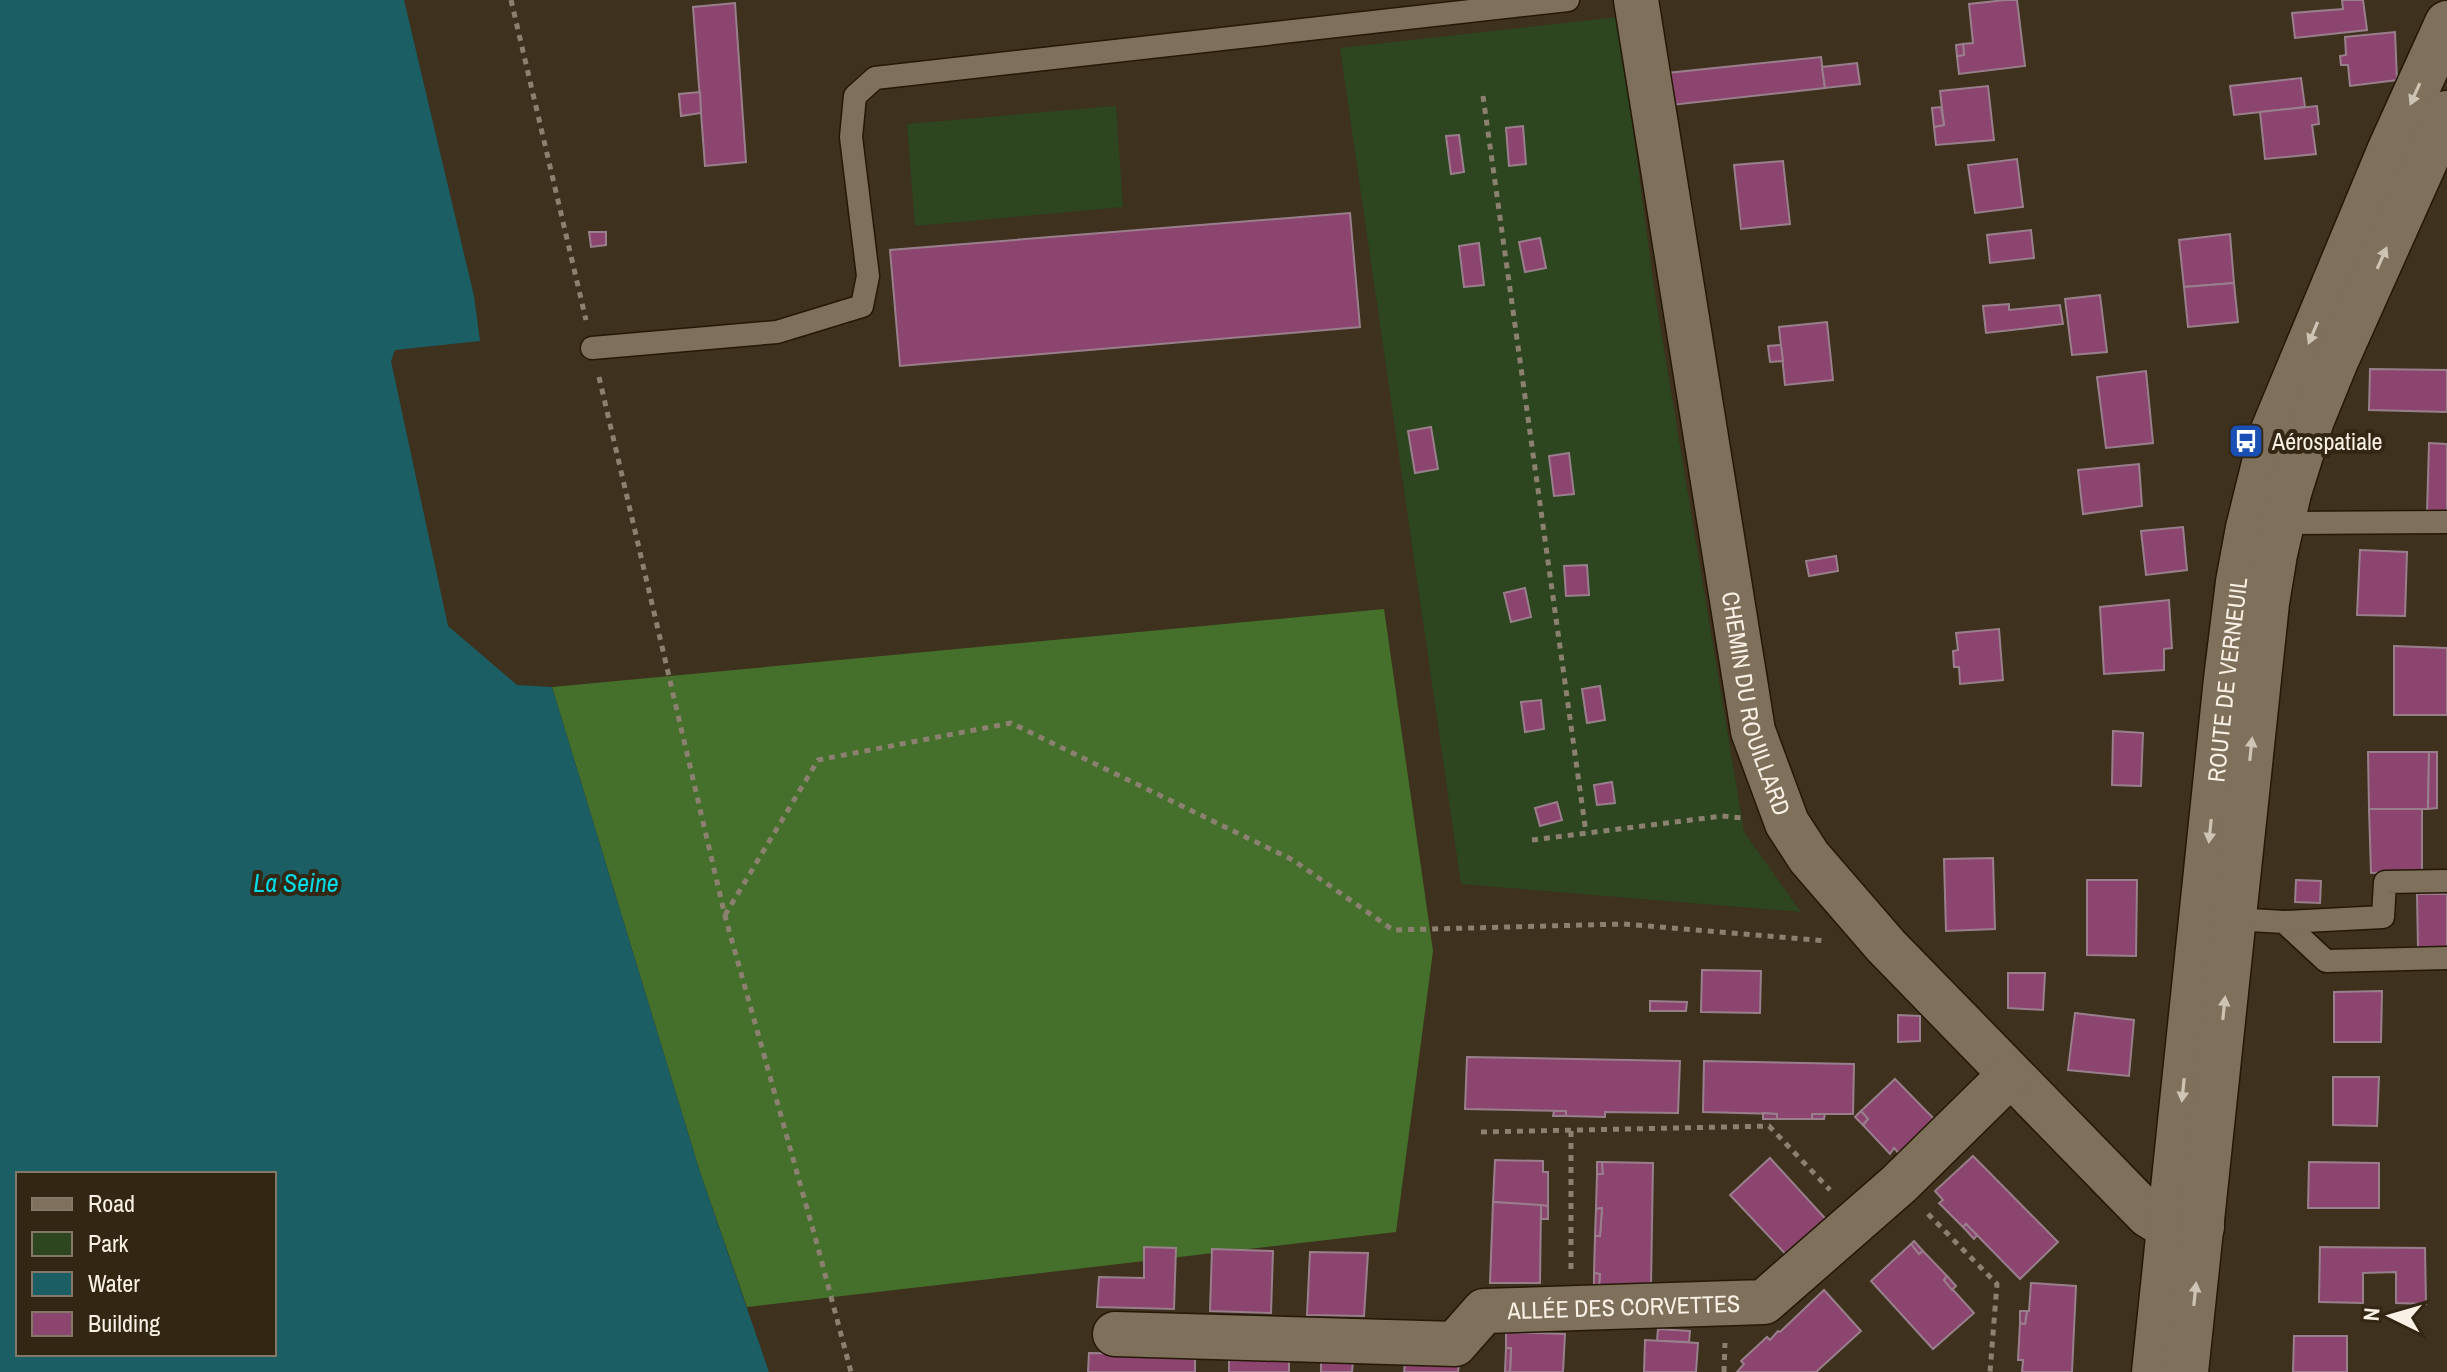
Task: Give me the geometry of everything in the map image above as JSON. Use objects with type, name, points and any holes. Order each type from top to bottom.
[{"type":"main road","name":"CHEMIN DU ROUILLARD","points":[[1636,0],[1753,731],[1787,823],[1809,857],[1886,946],[2148,1215],[2161,1223],[2186,1225]]},
{"type":"main road","name":"ROUTE DE VERNEUIL","points":[[2186,1372],[2186,1225],[2206,874],[2238,582],[2248,528],[2267,448],[2294,377],[2447,23]]},
{"type":"main road","name":"ROUTE DE VERNEUIL","points":[[2154,1372],[2186,1225],[2233,919],[2267,603],[2282,523],[2312,420],[2447,113]]},
{"type":"main road","name":"ALLÉE DES CORVETTES","points":[[1115,1334],[1455,1344],[1484,1311],[1764,1302],[1899,1184],[2010,1075]]},
{"type":"lane","points":[[592,348],[777,332],[862,306],[868,276],[851,137],[855,96],[875,78],[1568,0]]},
{"type":"lane","points":[[2282,523],[2447,522]]},
{"type":"lane","points":[[2206,874],[2233,919],[2284,922],[2383,917],[2385,882],[2447,881]]},
{"type":"lane","points":[[2284,922],[2326,961],[2447,958]]},
{"type":"path","points":[[511,0],[725,916],[851,1372]]},
{"type":"path","points":[[1483,96],[1586,833]]},
{"type":"path","points":[[725,916],[818,760],[1011,723],[1293,860],[1393,930],[1623,924],[1886,946]]},
{"type":"path","points":[[1532,840],[1722,816],[1787,823]]},
{"type":"path","points":[[1481,1132],[1769,1126],[1858,1220]]},
{"type":"path","points":[[1570,1308],[1571,1130]]},
{"type":"path","points":[[1899,1184],[1997,1284],[1990,1372]]},
{"type":"green space","points":[[1618,17],[1655,295],[1744,832],[1801,912],[1461,884],[1340,48]]},
{"type":"green space","points":[[1116,106],[1123,207],[915,226],[907,124]]},
{"type":"green space","points":[[1384,609],[1433,951],[1396,1232],[747,1307],[700,1172],[552,687]]},
{"type":"water","name":"La Seine","points":[[0,0],[404,0],[474,296],[480,341],[395,350],[391,361],[448,626],[517,685],[552,687],[700,1172],[769,1372],[0,1372]]},
{"type":"building","points":[[2017,0],[2025,66],[1959,74],[1957,56],[1964,55],[1963,44],[1973,43],[1969,4]]},
{"type":"building","points":[[2342,0],[2363,0],[2367,30],[2295,38],[2292,13],[2343,9]]},
{"type":"building","points":[[735,3],[746,162],[705,166],[693,7]]},
{"type":"building","points":[[2395,32],[2397,80],[2350,86],[2348,65],[2341,65],[2340,56],[2346,55],[2345,37]]},
{"type":"building","points":[[1963,44],[1964,55],[1957,56],[1956,45]]},
{"type":"building","points":[[1821,57],[1825,88],[1671,105],[1667,73]]},
{"type":"building","points":[[1857,63],[1860,84],[1825,88],[1822,67]]},
{"type":"building","points":[[2301,78],[2305,107],[2234,115],[2230,86]]},
{"type":"building","points":[[1988,86],[1994,140],[1936,145],[1934,127],[1944,125],[1940,91]]},
{"type":"building","points":[[700,92],[701,113],[681,116],[679,94]]},
{"type":"building","points":[[2317,106],[2319,124],[2312,125],[2316,154],[2265,159],[2260,112]]},
{"type":"building","points":[[1941,107],[1944,125],[1934,127],[1932,108]]},
{"type":"building","points":[[1523,126],[1526,164],[1509,166],[1506,128]]},
{"type":"building","points":[[1459,135],[1464,172],[1451,174],[1446,136]]},
{"type":"building","points":[[2017,159],[2023,207],[1975,213],[1968,165]]},
{"type":"building","points":[[1783,161],[1790,224],[1741,229],[1734,165]]},
{"type":"building","points":[[1350,213],[1360,327],[900,366],[890,250]]},
{"type":"building","points":[[2031,230],[2034,258],[1990,263],[1987,235]]},
{"type":"building","points":[[589,232],[606,232],[606,245],[591,247]]},
{"type":"building","points":[[2230,234],[2234,283],[2184,287],[2179,240]]},
{"type":"building","points":[[1540,238],[1546,268],[1525,272],[1519,242]]},
{"type":"building","points":[[1479,243],[1484,285],[1464,287],[1459,246]]},
{"type":"building","points":[[2234,283],[2238,322],[2188,327],[2184,287]]},
{"type":"building","points":[[2100,295],[2107,352],[2072,355],[2065,299]]},
{"type":"building","points":[[2009,304],[2009,310],[2060,305],[2063,324],[1986,333],[1983,306]]},
{"type":"building","points":[[1827,322],[1833,380],[1785,385],[1779,327]]},
{"type":"building","points":[[1781,345],[1783,361],[1770,362],[1768,346]]},
{"type":"building","points":[[2370,369],[2447,370],[2447,412],[2369,410]]},
{"type":"building","points":[[2146,371],[2153,443],[2106,448],[2097,377]]},
{"type":"building","points":[[1431,427],[1438,469],[1415,473],[1408,431]]},
{"type":"building","points":[[2429,443],[2447,444],[2447,514],[2427,513]]},
{"type":"building","points":[[1569,453],[1574,494],[1554,496],[1549,456]]},
{"type":"building","points":[[2139,464],[2142,506],[2083,514],[2078,470]]},
{"type":"building","points":[[2183,527],[2187,570],[2146,575],[2141,531]]},
{"type":"building","points":[[2360,550],[2407,552],[2405,616],[2357,615]]},
{"type":"building","points":[[1836,556],[1838,571],[1809,576],[1806,561]]},
{"type":"building","points":[[1587,565],[1589,595],[1566,596],[1564,566]]},
{"type":"building","points":[[1525,588],[1531,617],[1511,622],[1504,593]]},
{"type":"building","points":[[2169,600],[2172,648],[2164,649],[2164,670],[2104,674],[2100,607]]},
{"type":"building","points":[[1999,629],[2003,680],[1960,684],[1959,667],[1954,667],[1953,651],[1958,650],[1956,633]]},
{"type":"building","points":[[2394,646],[2447,648],[2447,715],[2394,715]]},
{"type":"building","points":[[1600,686],[1605,720],[1587,723],[1582,689]]},
{"type":"building","points":[[1541,700],[1544,729],[1525,732],[1521,702]]},
{"type":"building","points":[[2113,731],[2143,733],[2141,786],[2112,785]]},
{"type":"building","points":[[2368,752],[2429,752],[2428,809],[2369,809]]},
{"type":"building","points":[[2429,752],[2437,752],[2437,808],[2428,809]]},
{"type":"building","points":[[1612,782],[1615,803],[1597,805],[1594,785]]},
{"type":"building","points":[[1557,802],[1562,820],[1540,826],[1535,808]]},
{"type":"building","points":[[2369,809],[2422,809],[2422,871],[2371,873]]},
{"type":"building","points":[[1993,858],[1995,929],[1946,931],[1944,859]]},
{"type":"building","points":[[2087,880],[2137,880],[2136,956],[2087,955]]},
{"type":"building","points":[[2296,880],[2321,881],[2320,903],[2295,902]]},
{"type":"building","points":[[2417,894],[2447,894],[2447,949],[2418,949]]},
{"type":"building","points":[[1702,970],[1761,971],[1760,1013],[1701,1012]]},
{"type":"building","points":[[2008,973],[2045,973],[2043,1010],[2008,1008]]},
{"type":"building","points":[[2382,991],[2381,1042],[2334,1042],[2334,992]]},
{"type":"building","points":[[1650,1001],[1687,1002],[1686,1011],[1650,1011]]},
{"type":"building","points":[[2075,1013],[2134,1020],[2129,1076],[2068,1070]]},
{"type":"building","points":[[1898,1015],[1920,1016],[1920,1041],[1898,1042]]},
{"type":"building","points":[[1467,1057],[1680,1061],[1678,1113],[1605,1112],[1605,1117],[1566,1116],[1566,1111],[1465,1109]]},
{"type":"building","points":[[1704,1061],[1854,1064],[1853,1114],[1812,1114],[1812,1119],[1777,1119],[1777,1114],[1703,1112]]},
{"type":"building","points":[[2333,1077],[2379,1077],[2377,1126],[2333,1125]]},
{"type":"building","points":[[1895,1079],[1939,1124],[1903,1158],[1894,1148],[1890,1154],[1863,1125],[1868,1119],[1861,1111]]},
{"type":"building","points":[[1554,1111],[1566,1111],[1566,1116],[1553,1116]]},
{"type":"building","points":[[1861,1111],[1868,1119],[1863,1125],[1855,1117]]},
{"type":"building","points":[[1763,1113],[1777,1114],[1777,1119],[1763,1119]]},
{"type":"building","points":[[1812,1114],[1825,1114],[1824,1119],[1812,1119]]},
{"type":"building","points":[[1973,1156],[2058,1242],[2020,1279],[1966,1224],[1963,1227],[1939,1203],[1943,1200],[1935,1191]]},
{"type":"building","points":[[1770,1158],[1833,1227],[1794,1263],[1730,1195]]},
{"type":"building","points":[[1495,1160],[1543,1161],[1543,1172],[1548,1172],[1548,1206],[1493,1202]]},
{"type":"building","points":[[1597,1162],[1602,1162],[1603,1174],[1597,1174]]},
{"type":"building","points":[[1602,1162],[1653,1163],[1651,1286],[1599,1285],[1600,1274],[1594,1273],[1595,1236],[1600,1236],[1602,1208],[1596,1209],[1597,1174],[1603,1174]]},
{"type":"building","points":[[2309,1162],[2379,1163],[2379,1208],[2308,1208]]},
{"type":"building","points":[[1493,1202],[1541,1205],[1540,1283],[1490,1283]]},
{"type":"building","points":[[1541,1205],[1548,1206],[1548,1219],[1541,1219]]},
{"type":"building","points":[[1602,1208],[1600,1236],[1595,1236],[1596,1209]]},
{"type":"building","points":[[1966,1224],[1977,1235],[1974,1239],[1963,1227]]},
{"type":"building","points":[[1914,1241],[1923,1251],[1919,1254],[1911,1244]]},
{"type":"building","points":[[1911,1244],[1919,1254],[1923,1251],[1947,1276],[1944,1280],[1974,1313],[1933,1349],[1871,1281]]},
{"type":"building","points":[[1144,1247],[1176,1248],[1174,1309],[1097,1307],[1099,1277],[1144,1278]]},
{"type":"building","points":[[2320,1247],[2425,1248],[2426,1304],[2396,1303],[2396,1272],[2363,1273],[2363,1303],[2319,1302]]},
{"type":"building","points":[[1212,1249],[1273,1251],[1271,1313],[1210,1311]]},
{"type":"building","points":[[1310,1252],[1368,1253],[1364,1316],[1307,1315]]},
{"type":"building","points":[[1594,1273],[1600,1274],[1599,1285],[1594,1285]]},
{"type":"building","points":[[1947,1276],[1956,1286],[1952,1290],[1944,1280]]},
{"type":"building","points":[[2031,1283],[2076,1286],[2072,1372],[2022,1372],[2023,1360],[2018,1360],[2020,1323],[2025,1324],[2029,1311]]},
{"type":"building","points":[[1824,1290],[1861,1331],[1816,1372],[1737,1372],[1744,1364],[1741,1361],[1767,1337],[1770,1340],[1780,1332]]},
{"type":"building","points":[[2020,1311],[2027,1311],[2025,1324],[2020,1323]]},
{"type":"building","points":[[1658,1329],[1690,1331],[1689,1342],[1657,1341]]},
{"type":"building","points":[[1506,1332],[1565,1334],[1563,1372],[1510,1372],[1511,1348],[1506,1348]]},
{"type":"building","points":[[2294,1336],[2347,1336],[2347,1372],[2293,1372]]},
{"type":"building","points":[[1645,1340],[1698,1343],[1696,1372],[1644,1372]]},
{"type":"building","points":[[1506,1348],[1511,1348],[1510,1372],[1505,1372]]},
{"type":"building","points":[[1089,1353],[1195,1355],[1195,1372],[1088,1372]]},
{"type":"building","points":[[1229,1357],[1289,1359],[1289,1372],[1229,1372]]},
{"type":"building","points":[[1321,1360],[1353,1362],[1352,1372],[1321,1372]]},
{"type":"building","points":[[1405,1363],[1459,1364],[1458,1372],[1404,1372]]},
{"type":"place","name":"Aérospatiale","points":[[2246,441]]}]
